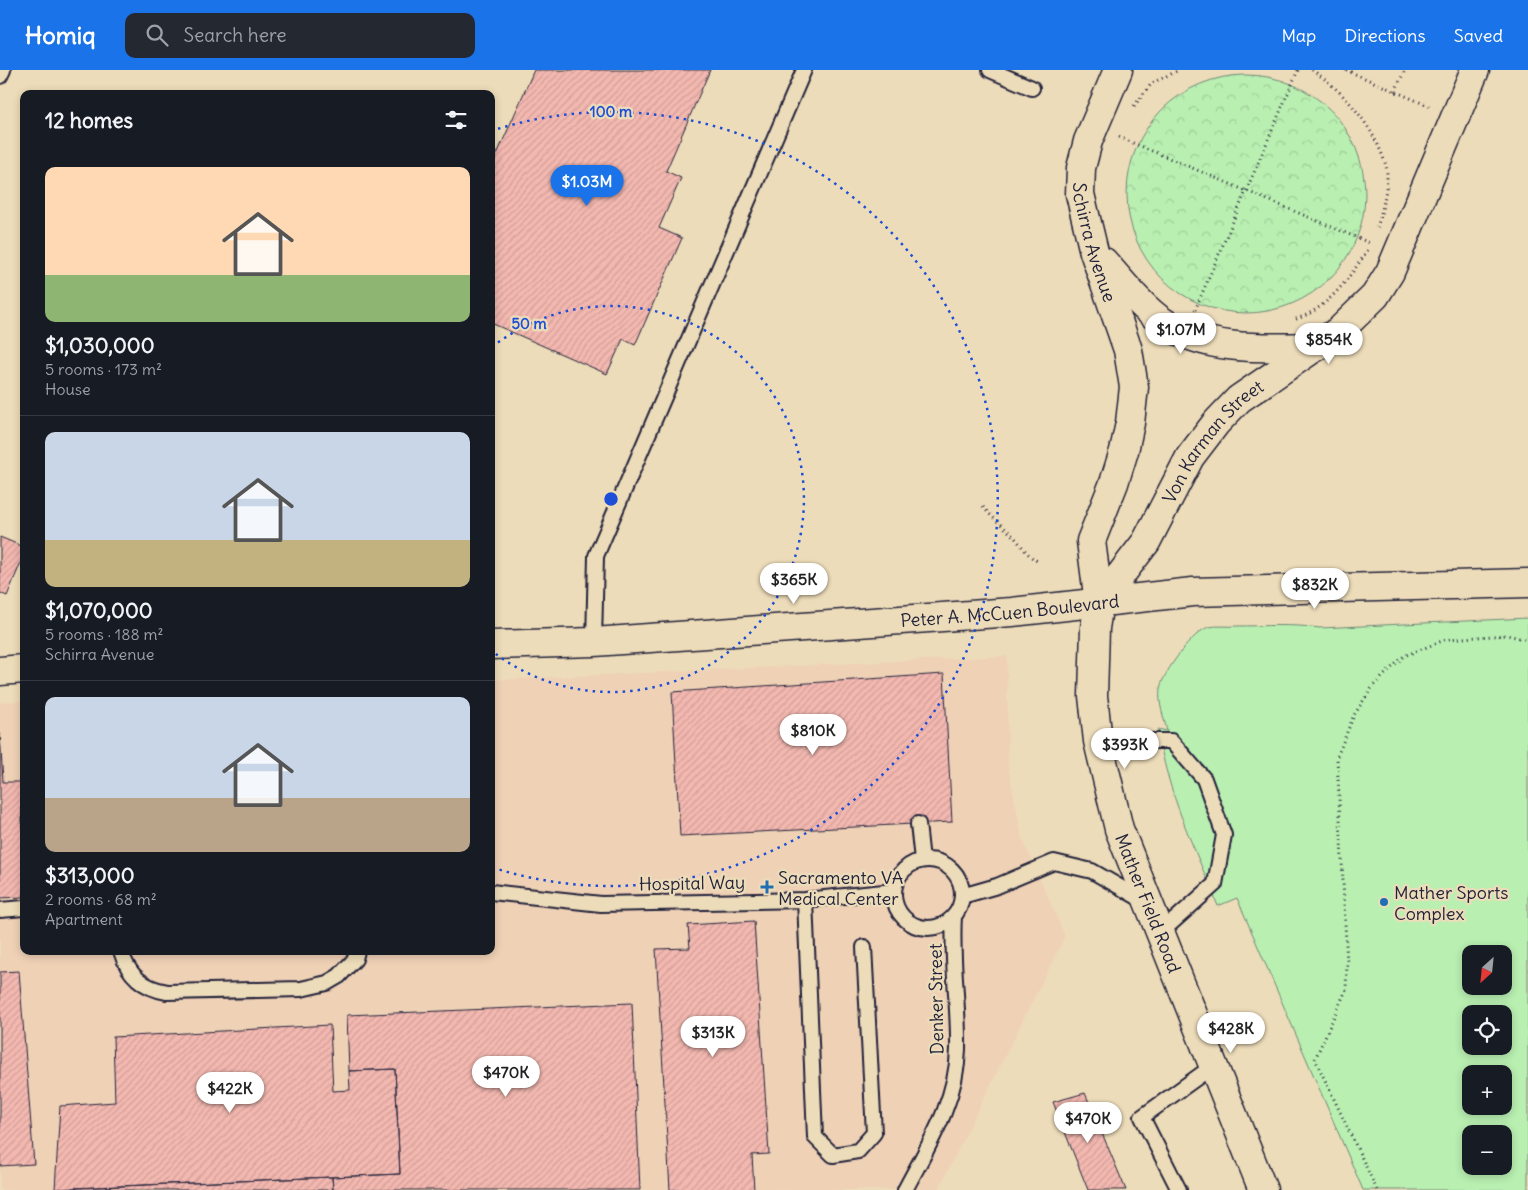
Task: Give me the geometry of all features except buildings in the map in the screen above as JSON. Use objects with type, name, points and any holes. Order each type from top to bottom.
[{"type":"street","name":"Schirra Avenue","points":[[1099,603],[1091,541],[1114,483],[1124,451],[1130,424],[1134,387],[1128,350],[1121,325],[1094,252],[1080,194],[1081,168],[1088,141],[1118,70]]},
{"type":"street","name":"Von Karman Street","points":[[1099,603],[1146,542],[1190,457],[1216,423],[1239,399],[1276,372],[1317,347],[1361,311],[1375,296],[1390,272],[1475,70]]},
{"type":"street","points":[[1094,252],[1163,322],[1190,335],[1224,345],[1267,348],[1317,347]]},
{"type":"street","name":"Peter A. McCuen Boulevard","points":[[495,645],[594,642],[1012,612],[1193,592],[1528,583]]},
{"type":"street","name":"Mather Field Road","points":[[1099,603],[1095,628],[1093,696],[1098,741],[1119,829],[1263,1190]]},
{"type":"street","points":[[0,670],[20,669]]},
{"type":"lane","points":[[0,76],[2,70]]},
{"type":"lane","points":[[594,642],[596,556],[804,70]]},
{"type":"lane","points":[[990,70],[1032,88]]},
{"type":"lane","points":[[1098,741],[1171,741],[1204,779],[1224,835],[1215,884],[1160,933]]},
{"type":"lane","points":[[918,824],[922,860]]},
{"type":"lane","points":[[922,860],[933,860],[953,870],[959,880],[962,896],[962,901],[954,916],[940,926],[929,929],[917,927],[907,922],[899,913],[894,902],[896,880],[903,871],[922,860]]},
{"type":"lane","points":[[962,896],[997,886],[1054,862],[1092,872],[1149,903]]},
{"type":"lane","name":"Hospital Way","points":[[495,892],[601,904],[805,900],[894,891]]},
{"type":"lane","points":[[805,900],[815,1137],[832,1155],[858,1151],[874,1133],[864,947]]},
{"type":"lane","points":[[0,910],[20,908]]},
{"type":"lane","name":"Denker Street","points":[[905,1190],[944,1114],[955,1072],[958,1050],[952,940],[954,916]]},
{"type":"lane","points":[[122,955],[125,966],[138,981],[155,990],[168,992],[302,989],[327,983],[339,976],[355,959],[356,955]]},
{"type":"lane","points":[[1179,1190],[1142,1117],[1213,1066]]},
{"type":"path","points":[[1131,110],[1152,83],[1179,70]]},
{"type":"path","points":[[1193,315],[1298,70]]},
{"type":"path","points":[[1293,320],[1302,317],[1330,298],[1352,273],[1372,244],[1383,208],[1386,168],[1372,136],[1350,102],[1331,83],[1312,70]]},
{"type":"path","points":[[1346,70],[1434,108]]},
{"type":"path","points":[[1395,91],[1405,70]]},
{"type":"path","points":[[1116,144],[1120,130]]},
{"type":"path","points":[[1118,136],[1372,244]]},
{"type":"path","points":[[983,507],[994,521],[1014,537],[1027,556],[1037,561]]},
{"type":"path","points":[[1377,1190],[1315,1059],[1346,990],[1347,964],[1337,757],[1354,715],[1372,686],[1404,656],[1447,639],[1507,635],[1528,640]]},
{"type":"shaded area","name":"Sacramento VA Medical Center","points":[[1007,656],[1008,765],[1022,838],[1065,936],[938,1190],[0,1190],[0,702],[20,701],[20,955],[495,955],[495,680]]},
{"type":"green space","points":[[1234,75],[1258,75],[1281,80],[1302,89],[1322,102],[1338,118],[1351,138],[1360,159],[1365,182],[1363,217],[1356,240],[1338,270],[1322,286],[1302,299],[1281,308],[1258,313],[1234,313],[1211,308],[1190,299],[1170,286],[1154,270],[1141,250],[1132,229],[1127,206],[1127,182],[1132,159],[1141,138],[1154,118],[1170,102],[1190,89],[1211,80]]},
{"type":"green space","name":"Mather Sports Complex","points":[[1528,618],[1528,1190],[1363,1190],[1237,898],[1218,906],[1182,819],[1168,775],[1158,729],[1167,731],[1161,705],[1160,689],[1172,664],[1195,636],[1202,630],[1212,626],[1310,627]]},
{"type":"place","name":"Sacramento VA Medical Center","points":[[767,887]]},
{"type":"place","name":"Mather Sports Complex","points":[[1384,902]]}]
